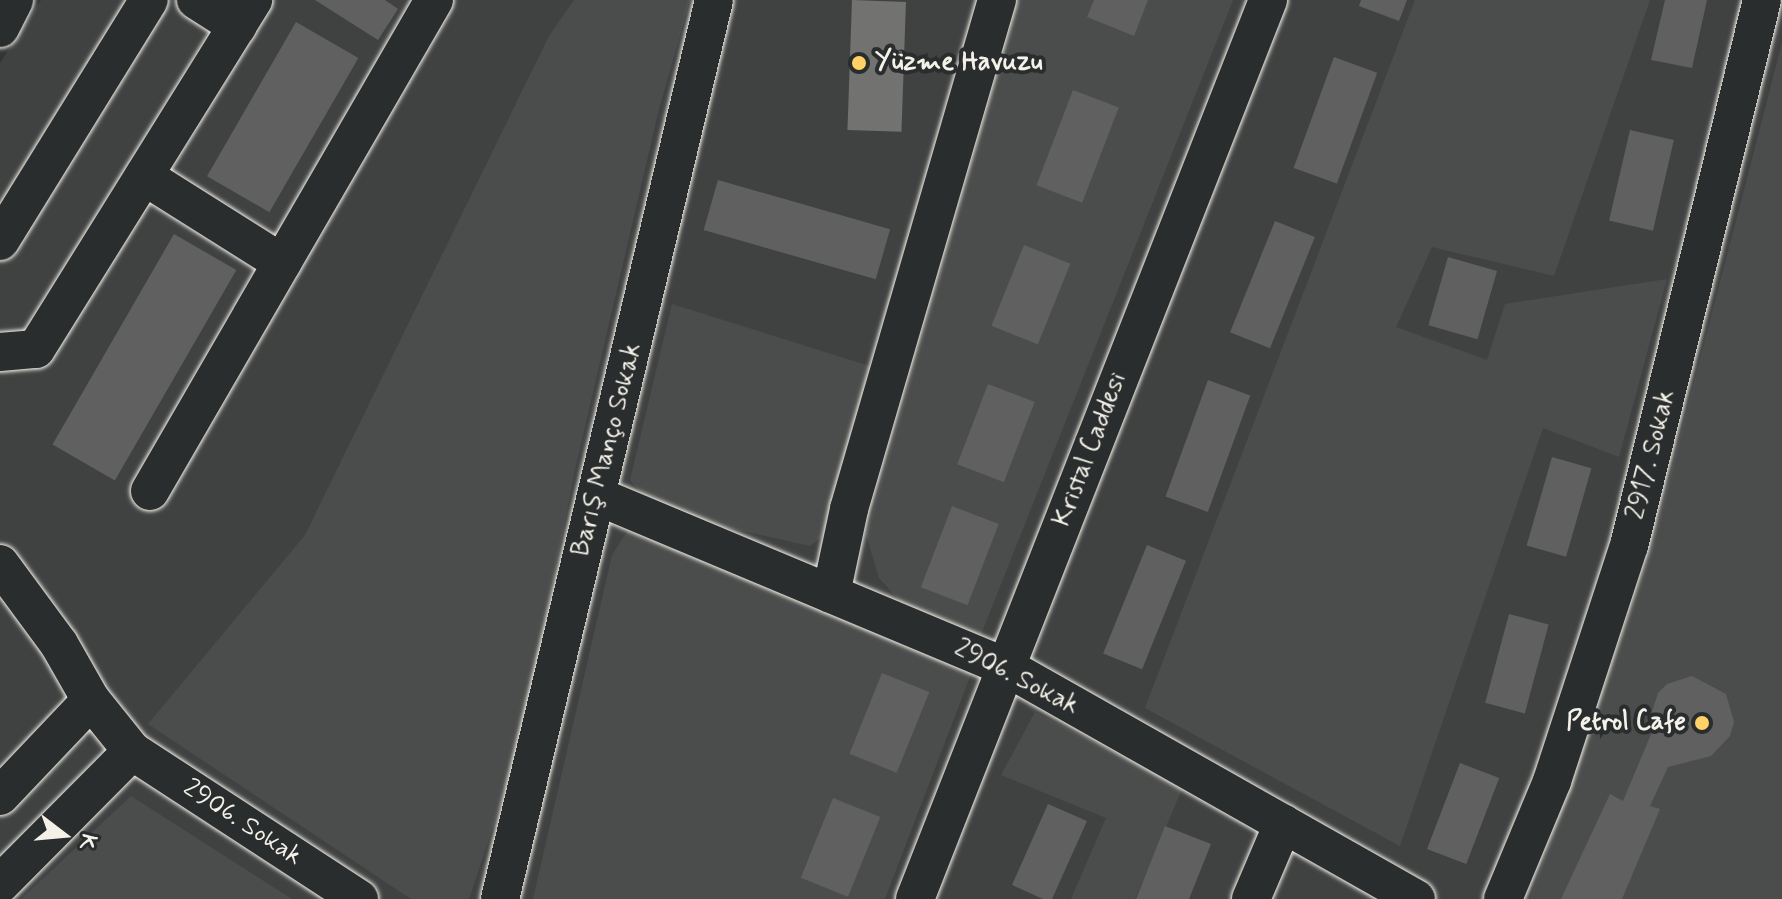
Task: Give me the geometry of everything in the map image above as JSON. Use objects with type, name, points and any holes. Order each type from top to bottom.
[{"type":"street","points":[[0,28],[14,0]]},
{"type":"street","points":[[0,241],[149,0]]},
{"type":"street","points":[[0,352],[36,349],[245,13],[196,0]]},
{"type":"street","points":[[150,491],[434,0]]},
{"type":"street","name":"Barış Manço Sokak","points":[[500,899],[714,0]]},
{"type":"street","points":[[831,594],[849,509],[997,0]]},
{"type":"street","name":"Kristal Caddesi","points":[[915,899],[1268,0]]},
{"type":"street","name":"2917. Sokak","points":[[1503,899],[1552,781],[1629,546],[1762,0]]},
{"type":"street","points":[[144,176],[282,263]]},
{"type":"street","name":"2906. Sokak","points":[[597,496],[1006,667],[1416,899]]},
{"type":"street","name":"2906. Sokak","points":[[0,564],[59,644],[91,700],[132,751],[359,899]]},
{"type":"street","points":[[0,796],[91,700]]},
{"type":"street","points":[[0,884],[132,751]]},
{"type":"street","points":[[1251,899],[1283,824]]},
{"type":"shaded area","points":[[41,0],[1782,0],[1782,899],[0,899],[0,63]]},
{"type":"shaded area","points":[[574,0],[690,0],[659,109],[574,474],[523,736],[469,899],[411,899],[148,724],[305,535],[549,36]]},
{"type":"shaded area","name":"Yüzme Havuzu","points":[[852,0],[906,2],[901,132],[847,130]]},
{"type":"shaded area","points":[[1018,0],[1233,0],[980,637],[907,609],[879,578],[866,535]]},
{"type":"shaded area","points":[[1415,0],[1650,0],[1554,276],[1432,247],[1396,327],[1487,360],[1505,304],[1667,279],[1619,457],[1543,428],[1400,846],[1145,708]]},
{"type":"shaded area","points":[[1782,43],[1782,899],[1530,899],[1650,553]]},
{"type":"shaded area","points":[[672,304],[876,368],[826,534],[810,546],[684,518],[649,502],[630,480]]},
{"type":"shaded area","points":[[628,530],[973,669],[885,899],[533,899],[612,555]]},
{"type":"shaded area","points":[[1035,712],[1183,787],[1135,899],[1071,899],[1106,818],[1001,775]]},
{"type":"shaded area","points":[[131,796],[292,899],[21,899]]},
{"type":"building","points":[[315,0],[385,0],[398,9],[378,40]]},
{"type":"building","points":[[1094,0],[1148,0],[1134,36],[1087,17]]},
{"type":"building","points":[[1361,0],[1407,0],[1399,21],[1359,6]]},
{"type":"building","points":[[1665,0],[1707,0],[1692,68],[1651,60]]},
{"type":"building","points":[[296,22],[358,58],[269,212],[207,176]]},
{"type":"building","points":[[1334,57],[1377,73],[1337,184],[1294,168]]},
{"type":"building","points":[[1073,90],[1119,108],[1082,203],[1036,185]]},
{"type":"building","points":[[1630,130],[1674,140],[1653,231],[1609,221]]},
{"type":"building","points":[[718,180],[890,229],[876,279],[704,230]]},
{"type":"building","points":[[1275,221],[1315,237],[1270,348],[1230,332]]},
{"type":"building","points":[[174,234],[236,270],[115,480],[53,444]]},
{"type":"building","points":[[1024,245],[1070,264],[1038,344],[991,326]]},
{"type":"building","points":[[1448,257],[1497,271],[1477,339],[1428,325]]},
{"type":"building","points":[[1208,380],[1250,395],[1208,512],[1166,497]]},
{"type":"building","points":[[988,384],[1035,402],[1004,482],[957,464]]},
{"type":"building","points":[[1552,457],[1591,468],[1566,557],[1527,545]]},
{"type":"building","points":[[952,506],[999,524],[968,605],[921,587]]},
{"type":"building","points":[[1147,545],[1186,561],[1142,669],[1103,653]]},
{"type":"building","points":[[1509,614],[1549,625],[1525,713],[1485,703]]},
{"type":"building","points":[[882,673],[929,692],[897,773],[849,754]]},
{"type":"building","points":[[1692,676],[1726,694],[1734,722],[1730,736],[1711,756],[1668,767],[1650,806],[1660,809],[1622,899],[1561,899],[1610,794],[1623,801],[1652,732],[1650,718],[1658,693],[1667,684]]},
{"type":"building","points":[[1460,763],[1499,778],[1466,864],[1427,849]]},
{"type":"building","points":[[833,798],[880,817],[848,897],[801,878]]},
{"type":"building","points":[[1048,804],[1087,821],[1052,899],[1043,899],[1012,885]]},
{"type":"building","points":[[1165,826],[1211,844],[1189,899],[1136,899]]},
{"type":"place","name":"Yüzme Havuzu","points":[[859,63]]},
{"type":"place","name":"Petrol Cafe","points":[[1702,723]]}]
